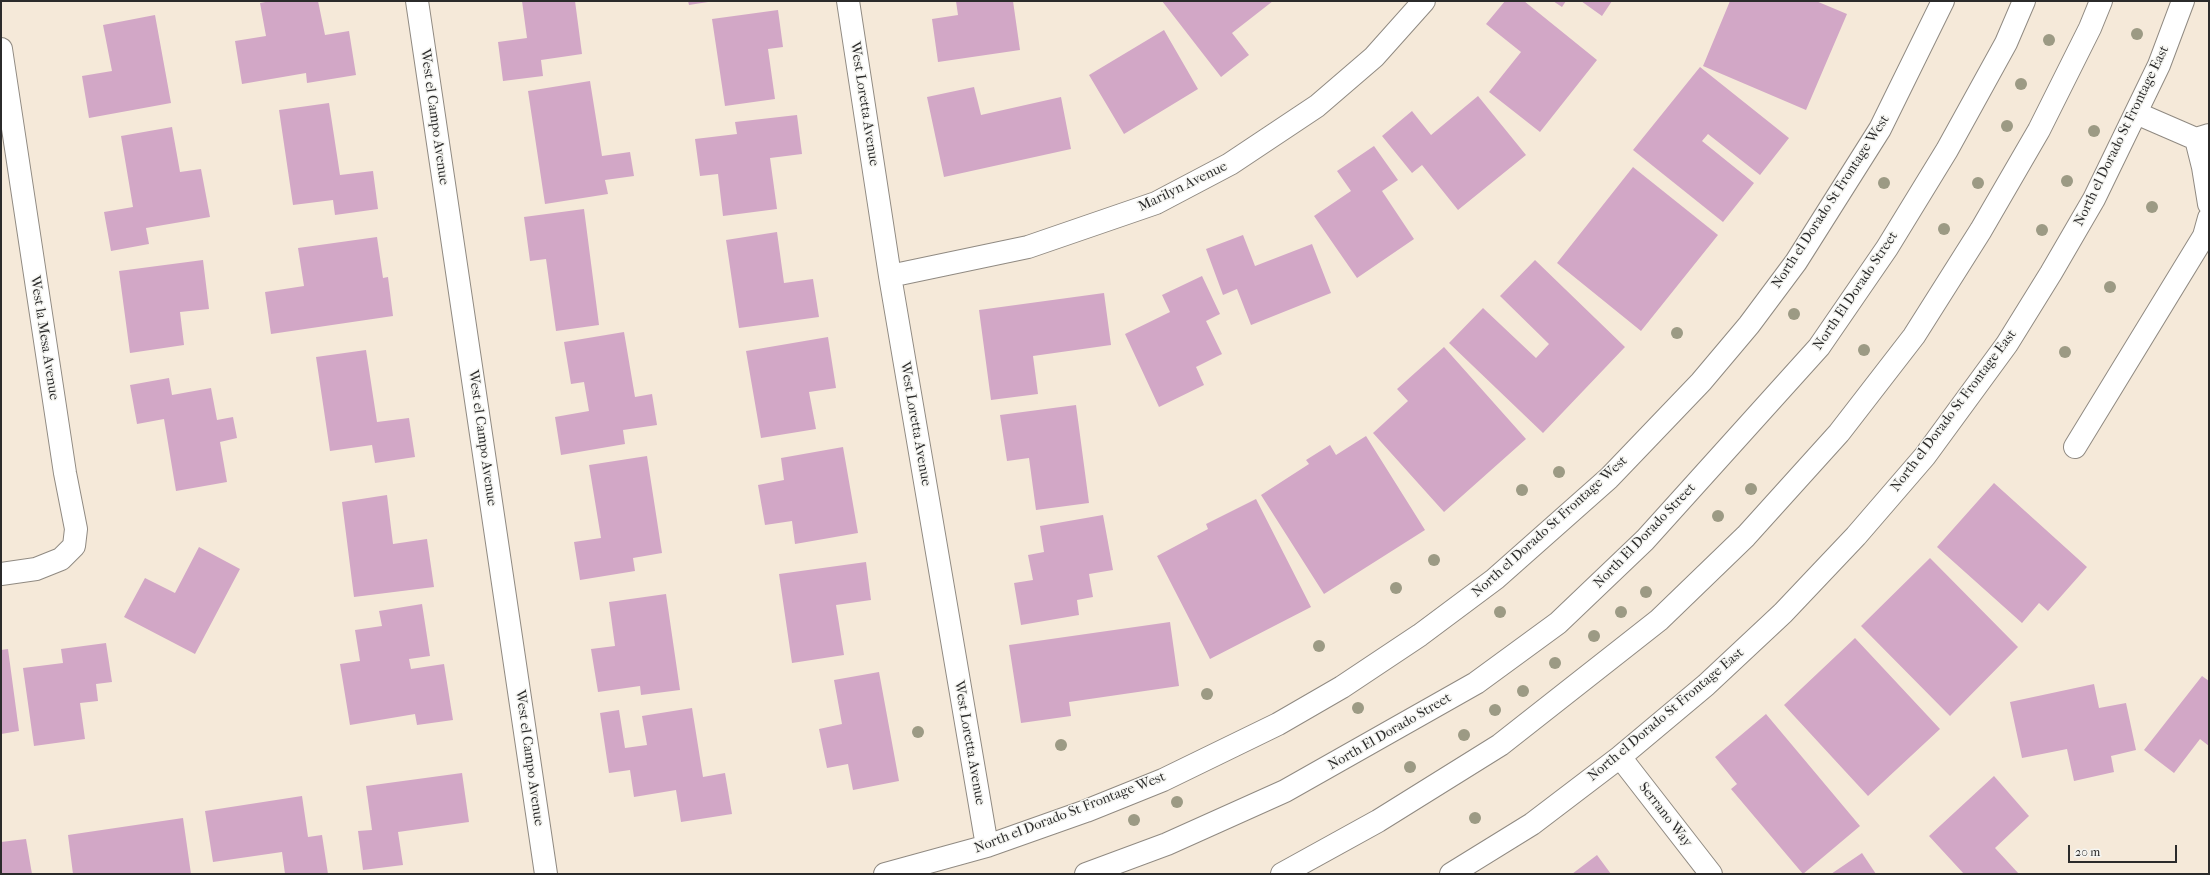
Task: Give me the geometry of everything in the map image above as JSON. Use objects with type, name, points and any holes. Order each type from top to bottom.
[{"type":"street","name":"West el Campo Avenue","points":[[417,1],[546,874]]},
{"type":"street","name":"West Loretta Avenue","points":[[848,1],[890,276],[987,846]]},
{"type":"street","name":"Marilyn Avenue","points":[[890,276],[1028,247],[1163,199],[1230,164],[1317,106],[1374,56],[1424,1]]},
{"type":"street","name":"North el Dorado St Frontage West","points":[[885,874],[987,846],[1086,811],[1163,780],[1278,724],[1342,687],[1420,635],[1506,569],[1609,478],[1701,382],[1749,325],[1796,262],[1880,129],[1943,1]]},
{"type":"street","name":"North El Dorado Street","points":[[1086,874],[1167,844],[1285,791],[1476,683],[1558,623],[1645,540],[1819,347],[1887,248],[1947,150],[2006,43],[2024,1]]},
{"type":"street","points":[[1282,874],[1378,821],[1500,745],[1659,620],[1746,536],[1839,433],[1914,336],[1981,230],[2039,130],[2090,28],[2101,1]]},
{"type":"street","name":"North el Dorado St Frontage East","points":[[1451,874],[1532,824],[1620,756],[1706,685],[1783,613],[1856,536],[1924,456],[2007,344],[2051,273],[2094,199],[2159,65],[2183,1]]},
{"type":"street","name":"West la Mesa Avenue","points":[[1,49],[65,473],[76,528],[74,546],[61,559],[36,569],[1,574]]},
{"type":"street","points":[[2136,112],[2202,137],[2203,167],[2209,204]]},
{"type":"street","points":[[2075,447],[2204,236],[2209,218]]},
{"type":"street","name":"Serrano Way","points":[[1620,756],[1710,874]]},
{"type":"building","points":[[271,1],[318,1],[325,35],[349,31],[356,75],[307,83],[306,73],[242,84],[235,41],[266,36],[260,3]]},
{"type":"building","points":[[522,1],[575,1],[582,54],[541,60],[543,76],[503,81],[498,42],[527,38]]},
{"type":"building","points":[[688,1],[708,1],[708,2],[689,5]]},
{"type":"building","points":[[956,1],[1013,1],[1020,50],[938,62],[932,19],[958,15]]},
{"type":"building","points":[[1162,1],[1273,1],[1232,33],[1249,55],[1221,77]]},
{"type":"building","points":[[1505,1],[1524,1],[1597,60],[1540,132],[1489,92],[1521,52],[1486,24]]},
{"type":"building","points":[[1553,1],[1566,1],[1562,7]]},
{"type":"building","points":[[1581,1],[1612,1],[1602,16]]},
{"type":"building","points":[[1730,1],[1816,1],[1847,14],[1806,110],[1703,66]]},
{"type":"building","points":[[778,10],[783,47],[768,49],[775,99],[725,106],[712,19]]},
{"type":"building","points":[[155,15],[171,103],[89,118],[82,76],[112,71],[103,25]]},
{"type":"building","points":[[1164,30],[1198,89],[1124,134],[1089,75]]},
{"type":"building","points":[[1700,67],[1789,138],[1760,175],[1708,134],[1702,141],[1754,183],[1723,222],[1633,150]]},
{"type":"building","points":[[590,81],[602,156],[630,152],[634,176],[605,180],[608,194],[545,204],[528,91]]},
{"type":"building","points":[[974,87],[981,115],[1061,97],[1071,149],[944,177],[927,97]]},
{"type":"building","points":[[1478,96],[1526,155],[1458,210],[1422,165],[1412,173],[1382,136],[1412,111],[1431,135]]},
{"type":"building","points":[[329,103],[340,175],[373,171],[378,209],[335,215],[333,200],[293,205],[279,110]]},
{"type":"building","points":[[797,115],[802,154],[770,158],[777,209],[723,216],[718,174],[700,176],[695,139],[737,134],[735,122]]},
{"type":"building","points":[[172,127],[180,172],[201,169],[210,217],[146,228],[149,244],[111,251],[104,212],[133,207],[121,136]]},
{"type":"building","points":[[1374,146],[1398,180],[1382,191],[1414,239],[1357,278],[1314,216],[1351,191],[1337,171]]},
{"type":"building","points":[[1633,167],[1718,235],[1641,331],[1557,263]]},
{"type":"building","points":[[584,209],[599,325],[556,331],[546,259],[530,261],[524,217]]},
{"type":"building","points":[[777,232],[784,283],[813,279],[819,317],[739,328],[726,240]]},
{"type":"building","points":[[1243,235],[1255,266],[1312,244],[1331,293],[1251,325],[1237,289],[1223,295],[1206,249]]},
{"type":"building","points":[[377,237],[383,278],[388,277],[393,316],[271,334],[265,292],[304,286],[298,248]]},
{"type":"building","points":[[203,260],[209,309],[180,312],[184,345],[130,353],[119,271]]},
{"type":"building","points":[[1535,260],[1625,347],[1543,433],[1449,343],[1483,308],[1536,358],[1549,344],[1500,296]]},
{"type":"building","points":[[1202,276],[1220,314],[1206,321],[1222,354],[1196,367],[1204,385],[1159,407],[1125,334],[1170,312],[1162,295]]},
{"type":"building","points":[[1104,293],[1111,345],[1033,356],[1038,394],[991,400],[979,310]]},
{"type":"building","points":[[624,332],[635,397],[652,394],[657,425],[623,430],[625,444],[561,455],[555,417],[589,411],[584,382],[571,384],[564,342]]},
{"type":"building","points":[[828,337],[836,388],[809,392],[816,429],[761,438],[746,351]]},
{"type":"building","points":[[1444,347],[1526,439],[1444,512],[1373,433],[1408,401],[1397,389]]},
{"type":"building","points":[[366,350],[377,422],[409,418],[415,457],[375,463],[372,445],[330,451],[316,357]]},
{"type":"building","points":[[169,378],[172,395],[211,388],[217,420],[233,417],[237,438],[220,442],[227,482],[176,491],[164,419],[137,424],[130,385]]},
{"type":"building","points":[[1076,405],[1089,503],[1036,510],[1029,458],[1007,461],[1000,415]]},
{"type":"building","points":[[1366,436],[1425,530],[1324,594],[1261,495],[1309,464],[1306,460],[1330,445],[1336,455]]},
{"type":"building","points":[[843,447],[858,533],[795,544],[792,521],[765,525],[758,485],[784,480],[781,458]]},
{"type":"building","points":[[647,456],[662,553],[633,558],[635,571],[580,580],[574,542],[601,538],[589,465]]},
{"type":"building","points":[[1994,483],[2087,567],[2048,611],[2039,603],[2022,623],[1937,547]]},
{"type":"building","points":[[387,495],[393,544],[427,539],[434,587],[354,597],[342,502]]},
{"type":"building","points":[[1256,499],[1311,607],[1210,659],[1157,556],[1208,529],[1206,524]]},
{"type":"building","points":[[1103,515],[1113,570],[1089,574],[1093,597],[1077,600],[1079,615],[1021,625],[1014,583],[1033,580],[1028,555],[1044,552],[1040,526]]},
{"type":"building","points":[[199,547],[240,569],[195,654],[124,617],[145,578],[175,593]]},
{"type":"building","points":[[1930,558],[2018,647],[1950,716],[1861,626]]},
{"type":"building","points":[[866,562],[871,600],[836,605],[844,655],[792,663],[779,574]]},
{"type":"building","points":[[666,594],[680,690],[641,695],[640,686],[598,692],[591,649],[615,646],[609,602]]},
{"type":"building","points":[[422,604],[430,656],[409,659],[411,669],[444,664],[453,720],[417,725],[415,714],[350,725],[340,664],[360,661],[355,630],[382,626],[379,611]]},
{"type":"building","points":[[1170,622],[1179,686],[1069,702],[1071,716],[1021,723],[1009,645]]},
{"type":"building","points":[[1855,638],[1940,729],[1868,796],[1784,705]]},
{"type":"building","points":[[106,643],[112,682],[96,684],[98,701],[80,703],[85,739],[34,746],[23,668],[63,663],[61,649]]},
{"type":"building","points":[[8,649],[19,731],[1,734],[1,650]]},
{"type":"building","points":[[879,672],[899,781],[853,790],[848,764],[827,768],[819,729],[842,724],[834,680]]},
{"type":"building","points":[[2202,676],[2209,681],[2209,746],[2200,739],[2174,773],[2144,750]]},
{"type":"building","points":[[2094,684],[2099,708],[2126,703],[2136,750],[2111,756],[2114,772],[2074,781],[2067,749],[2022,758],[2010,702]]},
{"type":"building","points":[[692,708],[703,777],[725,773],[732,814],[681,822],[676,790],[634,797],[630,770],[609,773],[600,713],[619,710],[625,748],[647,745],[642,716]]},
{"type":"building","points":[[1766,714],[1860,826],[1803,874],[1731,789],[1737,784],[1715,757]]},
{"type":"building","points":[[462,773],[469,822],[398,832],[403,865],[363,870],[358,831],[372,830],[366,786]]},
{"type":"building","points":[[1994,776],[2029,816],[1995,848],[2019,874],[1964,874],[1929,836]]},
{"type":"building","points":[[302,796],[308,837],[322,835],[328,874],[285,874],[282,852],[213,862],[205,811]]},
{"type":"building","points":[[183,818],[191,874],[73,874],[68,835]]},
{"type":"building","points":[[26,839],[32,874],[1,874],[1,842]]},
{"type":"building","points":[[1862,853],[1876,874],[1831,874]]},
{"type":"building","points":[[1597,855],[1611,874],[1572,874]]}]
